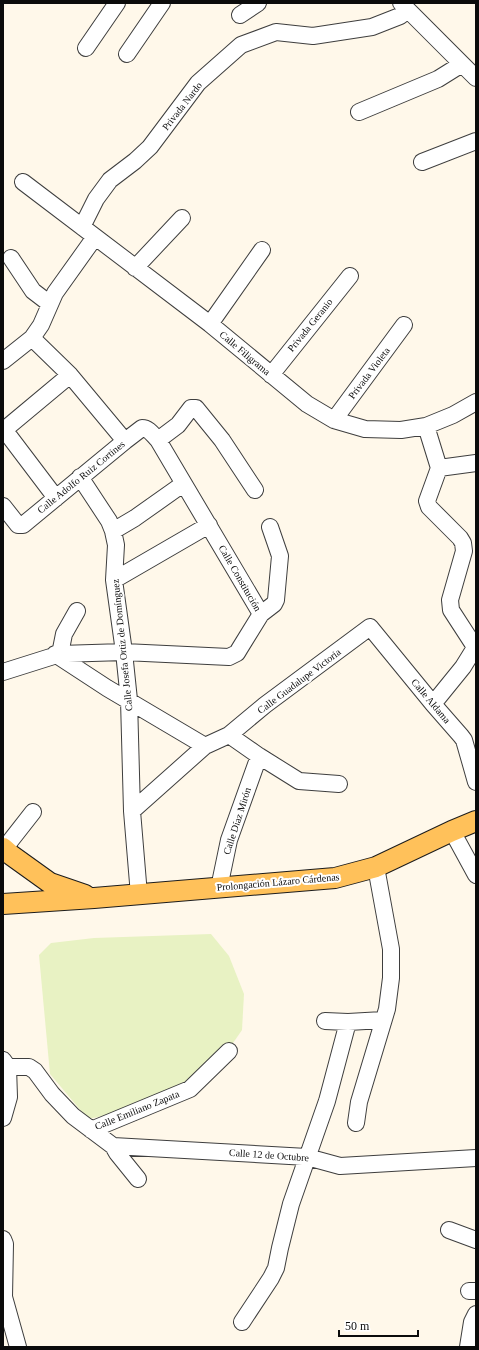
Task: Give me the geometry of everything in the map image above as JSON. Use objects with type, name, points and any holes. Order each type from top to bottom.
[{"type":"main road","name":"Prolongación Lázaro Cárdenas","points":[[3,904],[335,878],[376,867],[452,831],[476,822]]},
{"type":"main road","points":[[4,848],[11,855],[50,883],[94,898]]},
{"type":"street","points":[[86,48],[117,3]]},
{"type":"street","points":[[127,54],[162,3]]},
{"type":"street","points":[[240,15],[258,3]]},
{"type":"street","points":[[404,7],[476,78]]},
{"type":"street","name":"Privada Nardo","points":[[82,227],[96,199],[110,180],[135,162],[150,147],[198,83],[241,45],[276,32],[313,36],[372,27],[400,16],[404,7]]},
{"type":"street","points":[[359,112],[438,79],[462,64]]},
{"type":"street","points":[[422,162],[476,141]]},
{"type":"street","name":"Calle Filigrama","points":[[23,182],[210,324],[307,404],[334,420],[365,429],[401,430],[426,426],[453,415],[476,402]]},
{"type":"street","points":[[135,268],[182,218]]},
{"type":"street","points":[[3,361],[32,338],[41,325],[55,293],[95,237]]},
{"type":"street","points":[[210,324],[262,250]]},
{"type":"street","points":[[11,258],[32,291],[50,304]]},
{"type":"street","name":"Privada Geranio","points":[[271,375],[350,276]]},
{"type":"street","name":"Privada Violeta","points":[[334,420],[404,325]]},
{"type":"street","points":[[32,338],[70,375],[125,441]]},
{"type":"street","points":[[56,498],[4,429],[70,375]]},
{"type":"street","points":[[158,440],[178,425],[191,408],[196,408],[222,440],[255,490]]},
{"type":"street","points":[[426,426],[439,468],[428,501],[429,507],[460,538],[463,543],[464,551],[450,600],[450,606],[451,610],[475,646],[463,667],[433,704]]},
{"type":"street","name":"Calle Adolfo Ruiz Cortines","points":[[3,506],[18,525],[23,525],[142,428]]},
{"type":"street","name":"Calle Constitución","points":[[3,672],[58,654],[124,652],[229,657],[237,653],[261,614],[158,440],[148,430],[142,428]]},
{"type":"street","points":[[439,468],[476,463]]},
{"type":"street","name":"Calle Josefa Ortiz de Domínguez","points":[[80,478],[109,521],[116,545],[114,580],[129,700],[132,811],[139,894]]},
{"type":"street","points":[[113,531],[135,518],[183,484]]},
{"type":"street","points":[[114,580],[209,525]]},
{"type":"street","points":[[261,614],[274,604],[277,597],[280,556],[270,527]]},
{"type":"street","points":[[77,611],[64,634],[58,654],[107,688],[205,746],[132,811]]},
{"type":"street","name":"Calle Aldama","points":[[370,627],[464,740],[476,782]]},
{"type":"street","name":"Calle Guadalupe Victoria","points":[[205,746],[229,735],[265,705],[370,627]]},
{"type":"street","points":[[229,735],[299,781],[339,784]]},
{"type":"street","name":"Calle Díaz Mirón","points":[[219,888],[229,840],[259,756]]},
{"type":"street","points":[[4,848],[33,812]]},
{"type":"street","points":[[452,831],[476,875]]},
{"type":"street","points":[[356,1123],[359,1102],[387,1009],[391,978],[391,949],[376,867]]},
{"type":"street","points":[[325,1021],[348,1022],[383,1020]]},
{"type":"street","points":[[242,1322],[276,1268],[291,1204],[327,1101],[348,1022]]},
{"type":"street","name":"Calle Emiliano Zapata","points":[[3,1118],[9,1097],[6,1063],[29,1067],[35,1071],[52,1094],[73,1116],[90,1130],[190,1089],[229,1051]]},
{"type":"street","points":[[90,1130],[114,1146],[117,1153],[138,1179]]},
{"type":"street","name":"Calle 12 de Octubre","points":[[114,1146],[307,1157],[340,1166],[476,1158]]},
{"type":"street","points":[[449,1230],[476,1240]]},
{"type":"street","points":[[3,1239],[5,1244],[4,1297],[18,1347]]},
{"type":"street","points":[[468,1347],[472,1322],[476,1314]]},
{"type":"green space","points":[[211,934],[229,956],[244,994],[242,1030],[213,1072],[156,1105],[88,1119],[50,1074],[39,955],[51,943],[94,938]]}]
